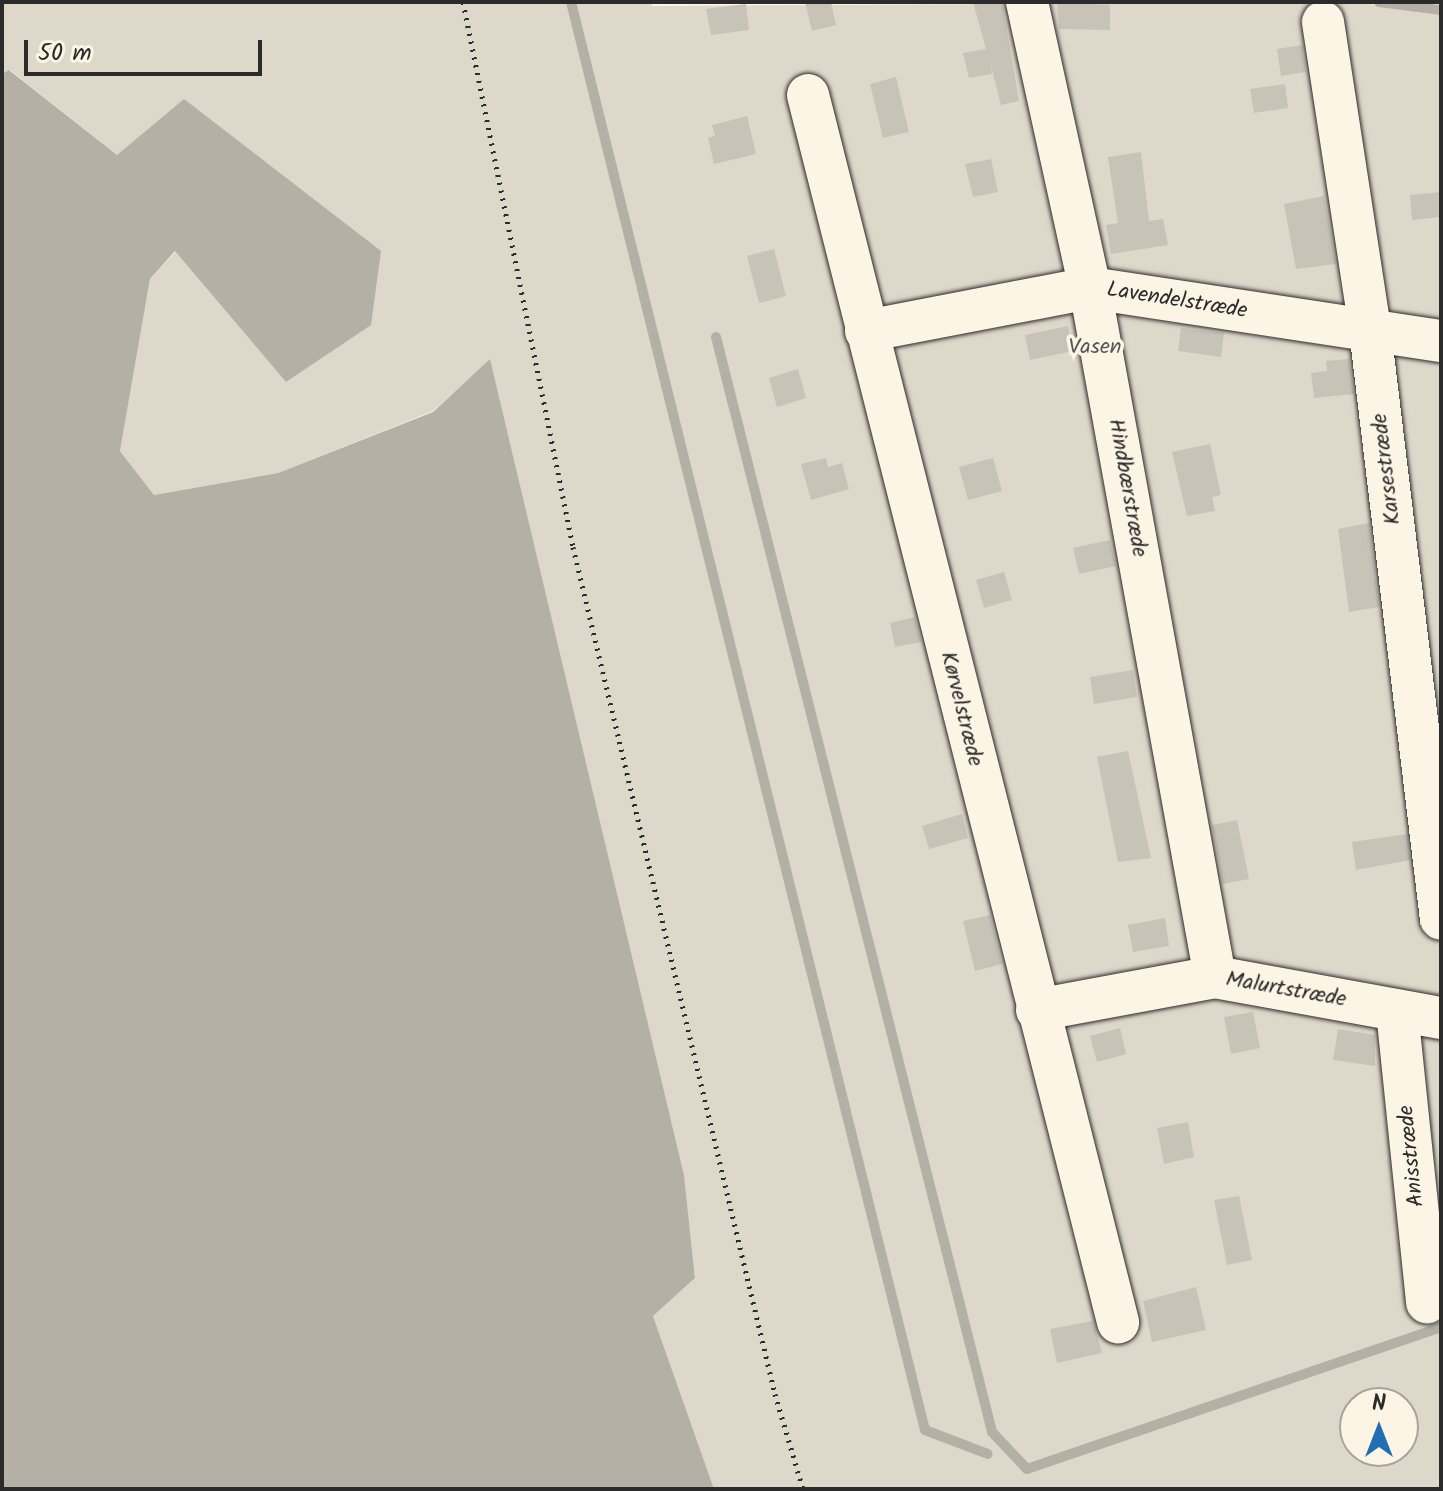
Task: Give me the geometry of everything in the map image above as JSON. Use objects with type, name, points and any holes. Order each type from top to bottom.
[{"type":"lane","name":"Hindbærstræde","points":[[1027,2],[1090,288],[1215,977]]},
{"type":"lane","name":"Karsestræde","points":[[1323,22],[1370,330],[1441,919]]},
{"type":"lane","name":"Kørvelstræde","points":[[808,95],[1118,1322]]},
{"type":"lane","name":"Lavendelstræde","points":[[866,331],[1090,288],[1441,341]]},
{"type":"lane","name":"Malurtstræde","points":[[1037,1010],[1215,977],[1441,1018]]},
{"type":"lane","name":"Anisstræde","points":[[1397,1011],[1427,1302]]},
{"type":"path","points":[[463,2],[573,547],[771,1379],[803,1489]]},
{"type":"green space","name":"Vasen","points":[[2,2],[651,2],[652,6],[1354,2],[1441,14],[1441,1489],[714,1489],[653,1316],[695,1278],[684,1175],[490,360],[433,411],[278,473],[154,495],[120,451],[150,279],[176,251],[286,382],[117,155],[10,70],[2,74]]},
{"type":"shaded area","points":[[9,70],[117,155],[184,99],[381,251],[371,325],[286,382],[175,251],[150,279],[120,451],[154,495],[278,473],[433,412],[490,359],[684,1175],[695,1278],[653,1316],[714,1489],[2,1489],[2,74]]},
{"type":"building","points":[[805,2],[831,2],[836,25],[812,31]]},
{"type":"building","points":[[973,2],[1002,2],[1019,101],[1001,105],[990,62],[992,74],[969,78],[963,53],[986,49]]},
{"type":"building","points":[[1057,2],[1110,5],[1110,30],[1059,29]]},
{"type":"building","points":[[746,4],[749,30],[711,35],[706,9]]},
{"type":"building","points":[[1302,45],[1306,72],[1281,76],[1277,49]]},
{"type":"building","points":[[896,77],[909,132],[883,138],[870,84]]},
{"type":"building","points":[[1285,84],[1288,108],[1254,113],[1250,89]]},
{"type":"building","points":[[747,116],[756,154],[714,164],[708,138],[715,136],[712,125]]},
{"type":"building","points":[[1141,152],[1149,221],[1163,219],[1168,245],[1111,254],[1106,225],[1118,223],[1108,157]]},
{"type":"building","points":[[991,159],[998,192],[973,197],[965,164]]},
{"type":"building","points":[[1441,192],[1441,217],[1412,220],[1410,195]]},
{"type":"building","points":[[1324,196],[1336,264],[1296,269],[1284,204]]},
{"type":"building","points":[[774,249],[786,296],[759,303],[747,256]]},
{"type":"building","points":[[1068,326],[1073,351],[1030,360],[1025,335]]},
{"type":"building","points":[[1181,328],[1224,333],[1221,357],[1178,351]]},
{"type":"building","points":[[1349,359],[1354,394],[1314,398],[1311,373],[1327,371],[1326,361]]},
{"type":"building","points":[[798,369],[806,398],[777,407],[769,378]]},
{"type":"building","points":[[1210,444],[1221,495],[1212,497],[1215,511],[1187,516],[1172,452]]},
{"type":"building","points":[[826,458],[828,467],[842,463],[849,489],[811,500],[801,464]]},
{"type":"building","points":[[993,458],[1002,491],[968,500],[959,467]]},
{"type":"building","points":[[1369,523],[1379,607],[1349,612],[1338,529]]},
{"type":"building","points":[[1110,540],[1116,566],[1079,574],[1073,548]]},
{"type":"building","points":[[1004,572],[1012,600],[984,608],[976,580]]},
{"type":"building","points":[[915,617],[921,642],[895,647],[890,623]]},
{"type":"building","points":[[1133,670],[1137,697],[1094,704],[1090,677]]},
{"type":"building","points":[[1128,751],[1151,858],[1118,862],[1097,757]]},
{"type":"building","points":[[962,814],[968,838],[929,849],[922,826]]},
{"type":"building","points":[[1237,820],[1249,879],[1223,884],[1212,825]]},
{"type":"building","points":[[1407,834],[1410,860],[1356,870],[1352,842]]},
{"type":"building","points":[[990,915],[1002,964],[975,971],[963,921]]},
{"type":"building","points":[[1165,918],[1169,946],[1133,952],[1128,925]]},
{"type":"building","points":[[1253,1012],[1260,1048],[1231,1054],[1224,1017]]},
{"type":"building","points":[[1120,1028],[1126,1054],[1097,1062],[1090,1036]]},
{"type":"building","points":[[1338,1029],[1375,1035],[1375,1066],[1333,1060]]},
{"type":"building","points":[[1188,1122],[1194,1157],[1164,1164],[1157,1128]]},
{"type":"building","points":[[1239,1196],[1252,1260],[1227,1265],[1214,1200]]},
{"type":"building","points":[[1196,1287],[1206,1330],[1152,1342],[1143,1301]]},
{"type":"building","points":[[1093,1321],[1102,1353],[1057,1363],[1050,1329]]},
{"type":"waterway","points":[[571,2],[925,1430],[988,1454]]},
{"type":"waterway","points":[[1379,2],[1441,10]]},
{"type":"waterway","points":[[716,337],[992,1432],[1027,1469],[1441,1327]]}]
